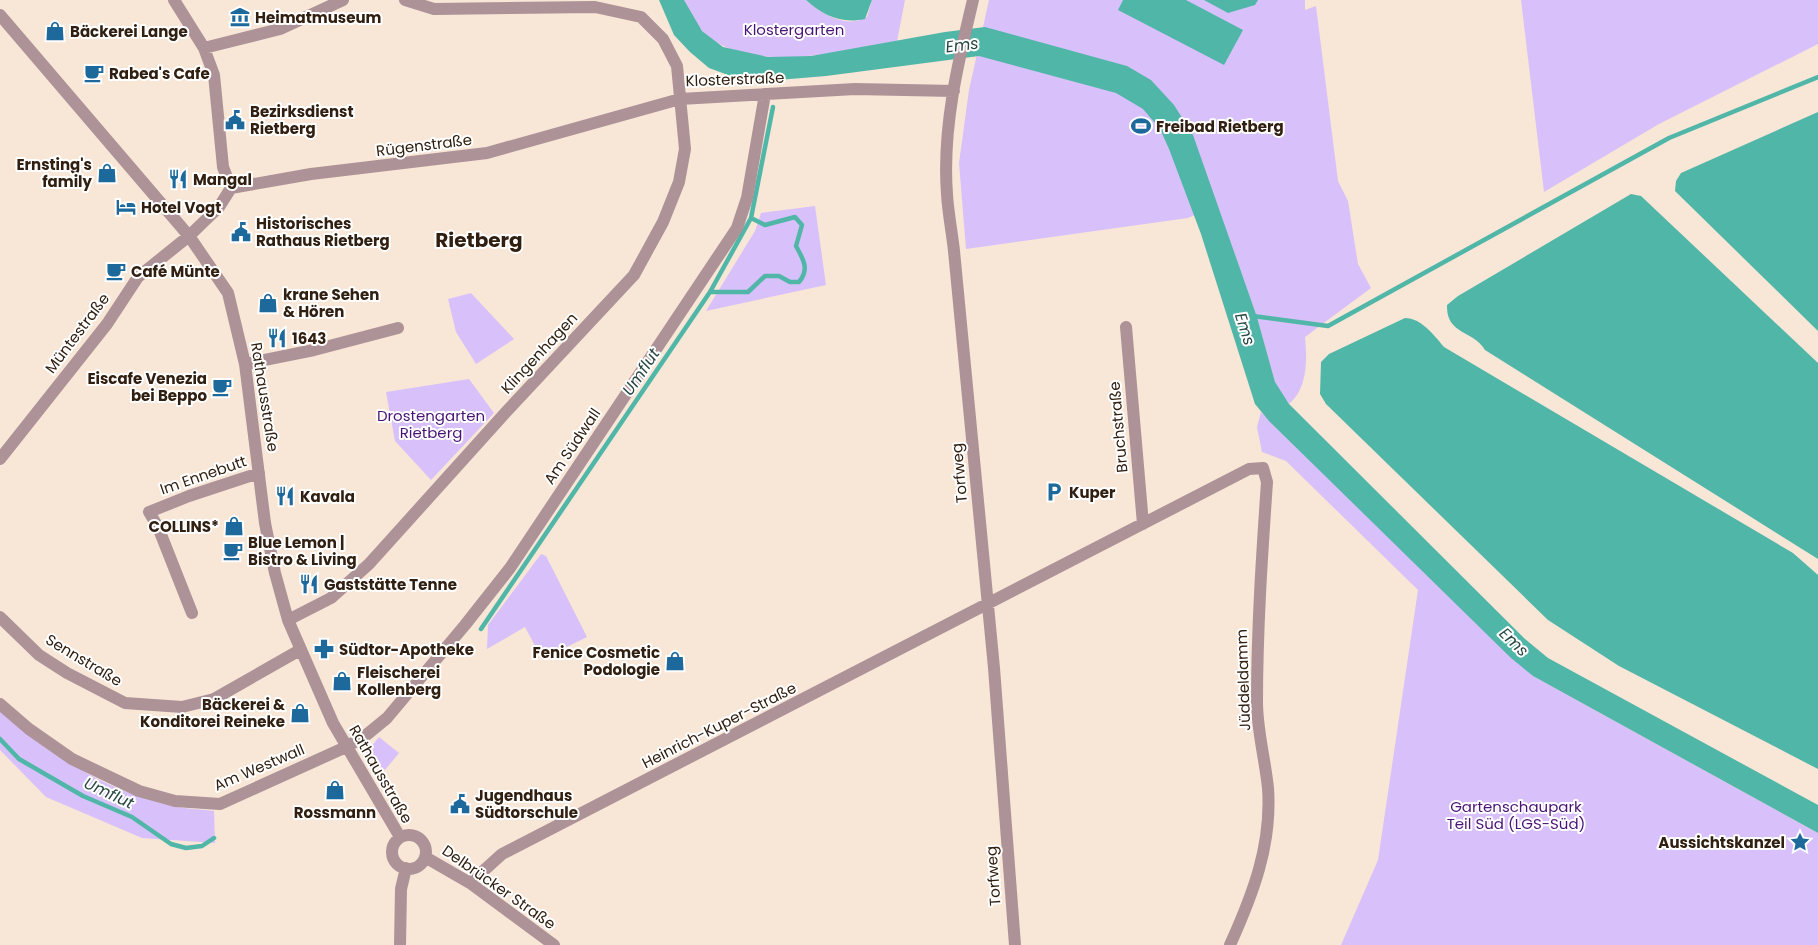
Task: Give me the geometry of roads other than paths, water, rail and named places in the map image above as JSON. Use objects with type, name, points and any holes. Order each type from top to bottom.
[{"type":"street","points":[[174,0],[204,48],[214,75],[223,166],[231,188],[219,207],[189,236]]},
{"type":"street","points":[[204,48],[280,30],[344,0]]},
{"type":"street","name":"Klosterstraße","points":[[405,0],[434,9],[595,7],[640,18],[663,39],[677,66],[680,99],[855,89],[948,90]]},
{"type":"street","name":"Torfweg","points":[[973,0],[958,71],[948,90],[947,193],[988,605],[1015,945]]},
{"type":"street","name":"Rathausstraße","points":[[0,15],[189,236],[228,293],[245,364],[259,473],[275,573],[288,620],[333,723],[400,837]]},
{"type":"street","name":"Am Südwall","points":[[346,747],[365,736],[387,718],[510,568],[737,228],[748,198],[765,94]]},
{"type":"street","name":"Rügenstraße","points":[[231,188],[311,174],[487,153],[680,99]]},
{"type":"street","name":"Klingenhagen","points":[[288,620],[331,598],[369,564],[506,412],[634,276],[663,222],[679,182],[685,149],[680,99]]},
{"type":"street","name":"Müntestraße","points":[[0,458],[107,324],[138,277],[189,236]]},
{"type":"street","name":"Bruchstraße","points":[[1126,327],[1142,524]]},
{"type":"street","points":[[245,364],[314,350],[398,328]]},
{"type":"street","name":"Jüddeldamm","points":[[1142,524],[1248,469],[1263,468],[1266,482],[1257,638],[1257,707],[1269,818],[1265,852],[1230,945]]},
{"type":"street","name":"Im Ennebutt","points":[[192,613],[158,527],[149,512],[189,496],[259,473]]},
{"type":"street","points":[[988,605],[1142,524]]},
{"type":"street","name":"Heinrich-Kuper-Straße","points":[[470,883],[502,854],[988,605]]},
{"type":"street","name":"Sennstraße","points":[[0,617],[39,654],[67,672],[125,703],[182,707],[214,699],[300,650]]},
{"type":"street","name":"Am Westwall","points":[[0,704],[29,729],[72,759],[139,791],[175,801],[220,804],[346,747]]},
{"type":"street","points":[[407,835],[416,836],[422,841],[426,849],[425,857],[420,864],[413,868],[406,868],[395,862],[392,855],[395,842],[400,837],[407,835]]},
{"type":"street","name":"Delbrücker Straße","points":[[425,857],[470,883],[554,945]]},
{"type":"street","points":[[400,945],[402,889],[406,868]]},
{"type":"water","name":"Ems","points":[[659,0],[684,0],[702,31],[723,47],[768,57],[811,56],[945,32],[985,27],[1127,66],[1151,80],[1174,105],[1193,135],[1257,317],[1275,382],[1289,404],[1525,639],[1548,658],[1818,805],[1818,833],[1533,676],[1511,658],[1269,421],[1255,404],[1201,234],[1169,149],[1160,129],[1143,109],[1116,93],[979,56],[826,76],[766,81],[739,79],[709,68],[690,52],[674,35]]},
{"type":"water","points":[[806,0],[872,0],[865,19],[848,20],[826,14]]},
{"type":"water","points":[[1123,0],[1186,0],[1243,30],[1224,65],[1118,10]]},
{"type":"water","points":[[1204,0],[1258,0],[1255,5],[1228,13]]},
{"type":"water","points":[[1818,112],[1818,331],[1675,191],[1676,181],[1681,173]]},
{"type":"water","points":[[1631,194],[1641,196],[1818,363],[1818,559],[1485,350],[1451,322],[1447,305],[1458,296]]},
{"type":"water","points":[[1405,318],[1422,324],[1444,347],[1793,553],[1818,575],[1818,769],[1619,666],[1548,620],[1326,404],[1320,394],[1321,362],[1329,354]]},
{"type":"waterway","name":"Ems","points":[[1253,316],[1328,326],[1669,138],[1818,77]]},
{"type":"waterway","name":"Umflut","points":[[481,629],[710,292],[751,218],[773,107]]},
{"type":"waterway","points":[[710,292],[748,292],[765,276],[779,276],[790,282],[799,282],[802,277],[805,268],[796,246],[802,225],[795,217],[765,225],[751,218]]},
{"type":"waterway","name":"Umflut","points":[[0,739],[19,759],[83,796],[132,817],[171,844],[186,848],[202,846],[214,838]]},
{"type":"place","name":"Heimatmuseum","points":[[240,17]]},
{"type":"place","name":"Bäckerei Lange","points":[[55,31]]},
{"type":"place","name":"Rabea's Cafe","points":[[94,73]]},
{"type":"place","name":"Bezirksdienst Rietberg","points":[[235,120]]},
{"type":"place","name":"Freibad Rietberg","points":[[1141,126]]},
{"type":"place","name":"Ernsting's family","points":[[107,173]]},
{"type":"place","name":"Mangal","points":[[178,179]]},
{"type":"place","name":"Hotel Vogt","points":[[126,207]]},
{"type":"place","name":"Historisches Rathaus Rietberg","points":[[241,232]]},
{"type":"place","name":"Café Münte","points":[[116,271]]},
{"type":"place","name":"krane Sehen & Hören","points":[[268,303]]},
{"type":"place","name":"1643","points":[[277,338]]},
{"type":"place","name":"Eiscafe Venezia bei Beppo","points":[[222,387]]},
{"type":"place","name":"Kuper","points":[[1054,492]]},
{"type":"place","name":"Kavala","points":[[285,496]]},
{"type":"place","name":"COLLINS*","points":[[234,526]]},
{"type":"place","name":"Blue Lemon | Bistro & Living","points":[[233,551]]},
{"type":"place","name":"Gaststätte Tenne","points":[[309,584]]},
{"type":"place","name":"Südtor-Apotheke","points":[[324,649]]},
{"type":"place","name":"Fenice Cosmetic Podologie","points":[[675,661]]},
{"type":"place","name":"Fleischerei Kollenberg","points":[[342,681]]},
{"type":"place","name":"Bäckerei & Konditorei Reineke","points":[[300,713]]},
{"type":"place","name":"Rossmann","points":[[335,790]]},
{"type":"place","name":"Jugendhaus Südtorschule","points":[[460,804]]},
{"type":"place","name":"Aussichtskanzel","points":[[1800,842]]},
{"type":"district","name":"Rietberg","points":[[479,240]]},
{"type":"park label","name":"Klostergarten","points":[[794,29]]},
{"type":"park label","name":"Drostengarten Rietberg","points":[[431,424]]},
{"type":"park label","name":"Gartenschaupark Teil Süd (LGS-Süd)","points":[[1516,814]]}]
